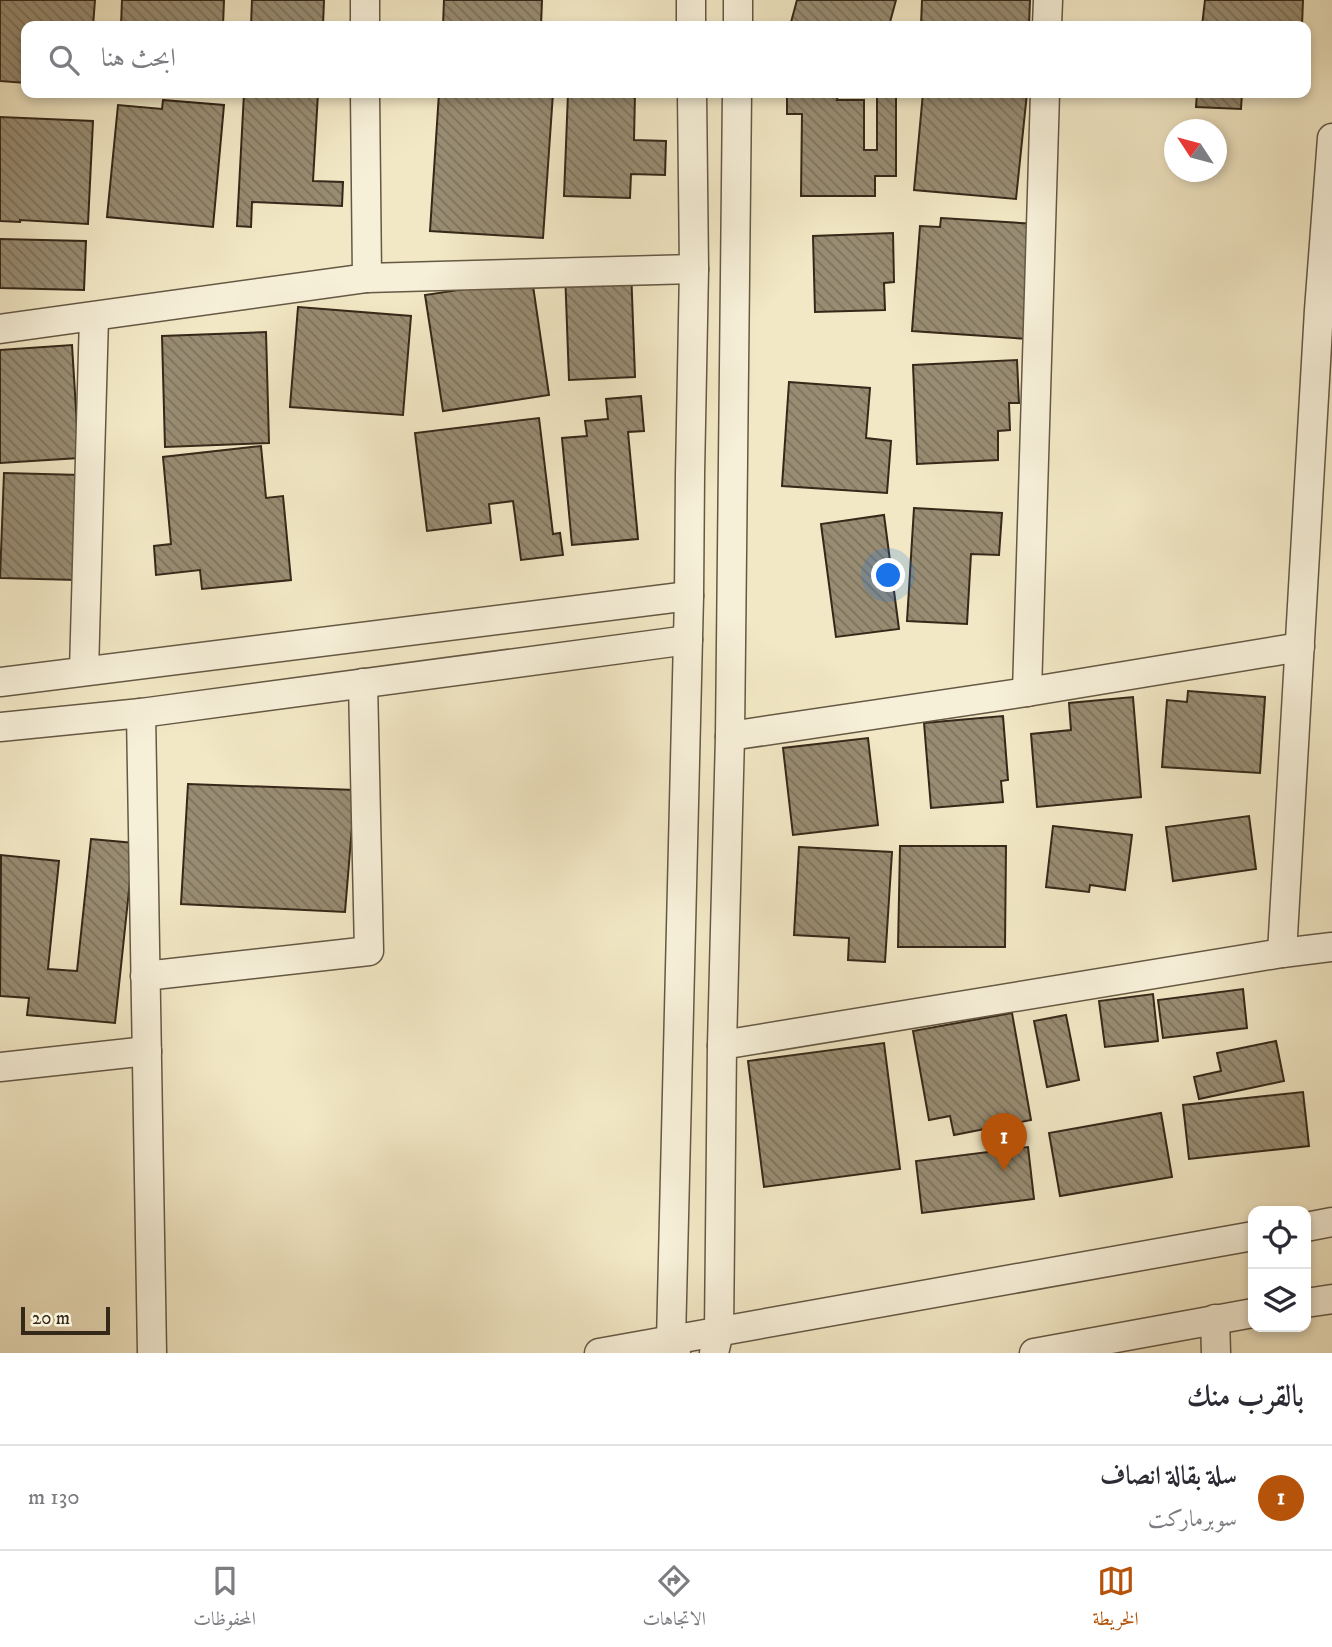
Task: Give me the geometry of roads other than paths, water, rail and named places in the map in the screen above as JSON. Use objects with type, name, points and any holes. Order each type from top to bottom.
[{"type":"street","points":[[365,0],[365,21]]},
{"type":"street","points":[[691,0],[691,21]]},
{"type":"street","points":[[738,0],[738,21]]},
{"type":"street","points":[[1047,21],[1048,0]]},
{"type":"street","points":[[365,98],[367,278]]},
{"type":"street","points":[[673,1347],[690,596],[694,269],[692,98]]},
{"type":"street","points":[[716,1343],[730,736],[737,98]]},
{"type":"street","points":[[1027,692],[1045,98]]},
{"type":"street","points":[[1282,953],[1300,647],[1326,310],[1332,138]]},
{"type":"street","points":[[0,329],[367,278],[694,269]]},
{"type":"street","points":[[84,671],[94,317]]},
{"type":"street","points":[[0,682],[690,596]]},
{"type":"street","points":[[0,727],[141,713],[688,640]]},
{"type":"street","points":[[730,736],[1027,692],[1300,647]]},
{"type":"street","points":[[145,976],[369,951],[363,683]]},
{"type":"street","points":[[141,713],[152,1353]]},
{"type":"street","points":[[722,1045],[1332,947]]},
{"type":"street","points":[[0,1067],[147,1051]]},
{"type":"street","points":[[1311,1226],[1332,1222]]},
{"type":"street","points":[[599,1353],[716,1343],[1248,1237]]},
{"type":"street","points":[[1311,1302],[1332,1299]]},
{"type":"street","points":[[1034,1353],[1248,1314]]},
{"type":"street","points":[[1215,1320],[1216,1353]]},
{"type":"place","name":"سلة بقالة انصاف","points":[[1004,1171]]}]
